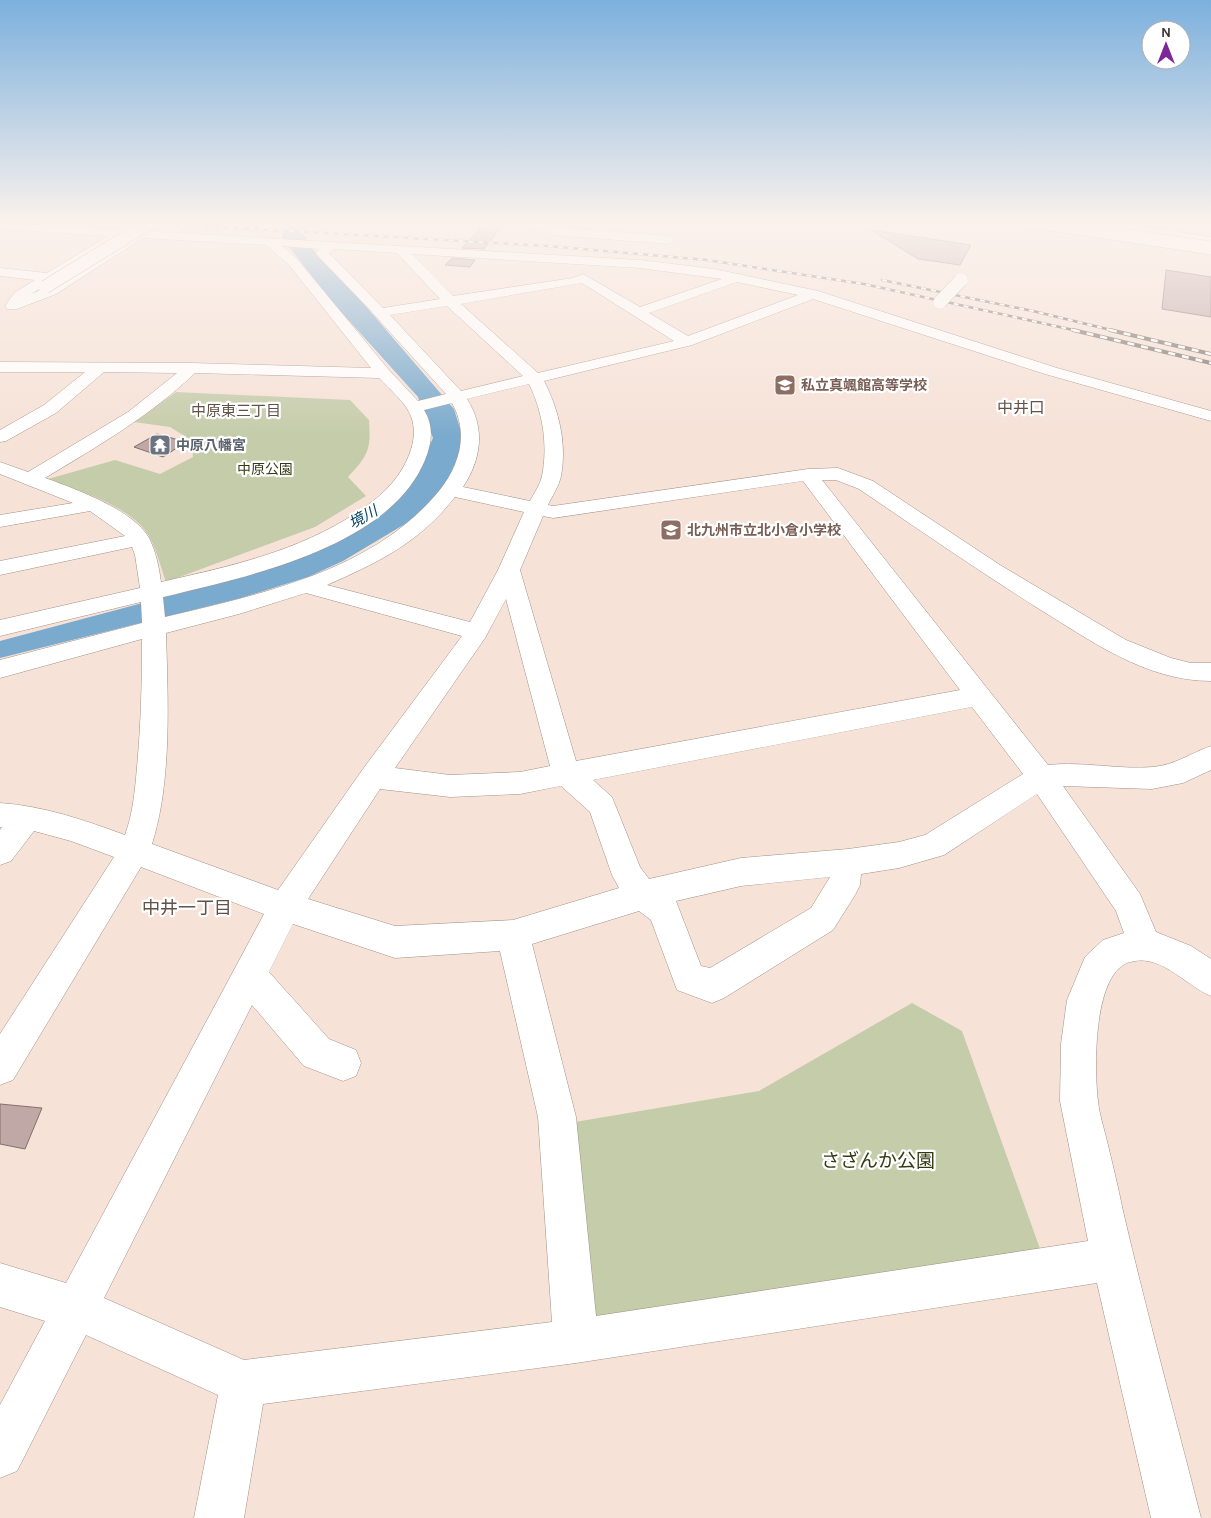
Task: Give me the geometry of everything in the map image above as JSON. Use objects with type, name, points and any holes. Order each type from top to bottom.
[{"type":"main road","points":[[0,314],[30,294]]},
{"type":"main road","points":[[12,306],[44,294]]},
{"type":"main road","points":[[0,669],[152,610],[340,533],[372,512],[397,491],[412,469],[421,448],[423,431],[416,406],[383,373],[319,294]]},
{"type":"main road","points":[[0,628],[152,610],[264,600],[353,566],[387,548],[437,508],[464,470],[471,448],[467,415],[382,312],[364,294]]},
{"type":"main road","points":[[0,1454],[285,907],[373,777],[478,632],[551,478],[554,447],[544,398],[534,378],[443,294]]},
{"type":"main road","points":[[382,312],[490,294]]},
{"type":"main road","points":[[609,294],[687,342]]},
{"type":"main road","points":[[638,312],[689,294]]},
{"type":"main road","points":[[416,406],[687,342],[813,294],[1051,371],[1211,416]]},
{"type":"main road","points":[[829,294],[871,305],[1056,365],[1211,408]]},
{"type":"main road","points":[[940,302],[947,294]]},
{"type":"main road","points":[[0,367],[191,368],[383,373]]},
{"type":"main road","points":[[0,438],[50,409],[101,367]]},
{"type":"main road","points":[[29,479],[131,419],[156,402],[191,368]]},
{"type":"main road","points":[[0,1066],[134,852],[146,813],[151,767],[155,659],[147,561],[139,539],[117,519],[93,505],[1,469]]},
{"type":"main road","points":[[451,490],[535,510],[553,512],[808,475],[838,474],[866,485],[992,570],[1124,649],[1165,666],[1191,672],[1211,672]]},
{"type":"main road","points":[[808,475],[1041,777],[1129,904],[1144,943]]},
{"type":"main road","points":[[0,521],[93,505]]},
{"type":"main road","points":[[0,568],[139,539]]},
{"type":"main road","points":[[509,570],[566,774],[602,805],[627,875],[643,895],[664,911],[689,978],[712,986],[822,919],[844,885],[848,862]]},
{"type":"main road","points":[[308,584],[320,591],[478,632]]},
{"type":"main road","points":[[373,777],[450,786],[520,783],[980,696]]},
{"type":"main road","points":[[0,852],[14,816],[74,829],[285,907],[395,942],[513,935],[643,895],[741,872],[848,862],[899,855],[932,846],[1041,777],[1066,774],[1152,778],[1183,772],[1211,757]]},
{"type":"main road","points":[[513,935],[557,1117],[576,1341]]},
{"type":"main road","points":[[1176,1518],[1114,1259],[1079,1101],[1079,1044],[1084,1000],[1097,969],[1115,951],[1144,943],[1179,957],[1211,979]]},
{"type":"main road","points":[[249,975],[317,1053],[344,1063]]},
{"type":"main road","points":[[0,1285],[75,1308],[243,1383],[576,1341],[1114,1259]]},
{"type":"main road","points":[[219,1518],[243,1383]]},
{"type":"green space","name":"中原公園","points":[[176,392],[350,400],[369,420],[369,446],[367,452],[348,477],[366,496],[315,527],[166,582],[150,538],[132,517],[105,501],[48,479],[115,460],[160,474],[193,457],[191,440],[170,427],[134,422]]},
{"type":"green space","name":"さざんか公園","points":[[912,1003],[962,1031],[1044,1260],[584,1323],[557,1125],[759,1091]]},
{"type":"water","name":"境川","points":[[326,294],[355,294],[454,409],[464,441],[452,478],[425,509],[405,524],[343,561],[308,577],[241,598],[0,658],[0,641],[255,573],[403,491],[415,477],[433,438],[418,397]]},
{"type":"building","points":[[1164,294],[1211,294],[1211,317],[1162,309]]},
{"type":"building","name":"中原八幡宮","points":[[157,434],[186,442],[163,457],[134,447]]},
{"type":"building","points":[[0,1104],[42,1108],[25,1149],[0,1144]]},
{"type":"railway","points":[[909,294],[1078,331]]},
{"type":"railway","points":[[949,294],[1033,311],[1115,331]]},
{"type":"railway","points":[[1073,330],[1211,363]]},
{"type":"railway","points":[[1110,330],[1211,354]]},
{"type":"place","name":"私立真颯館高等学校","points":[[785,385]]},
{"type":"place","name":"中原八幡宮","points":[[160,445]]},
{"type":"place","name":"北九州市立北小倉小学校","points":[[671,530]]},
{"type":"district","name":"中井口","points":[[1021,407]]},
{"type":"district","name":"中原東三丁目","points":[[236,411]]},
{"type":"district","name":"中井一丁目","points":[[187,908]]}]
